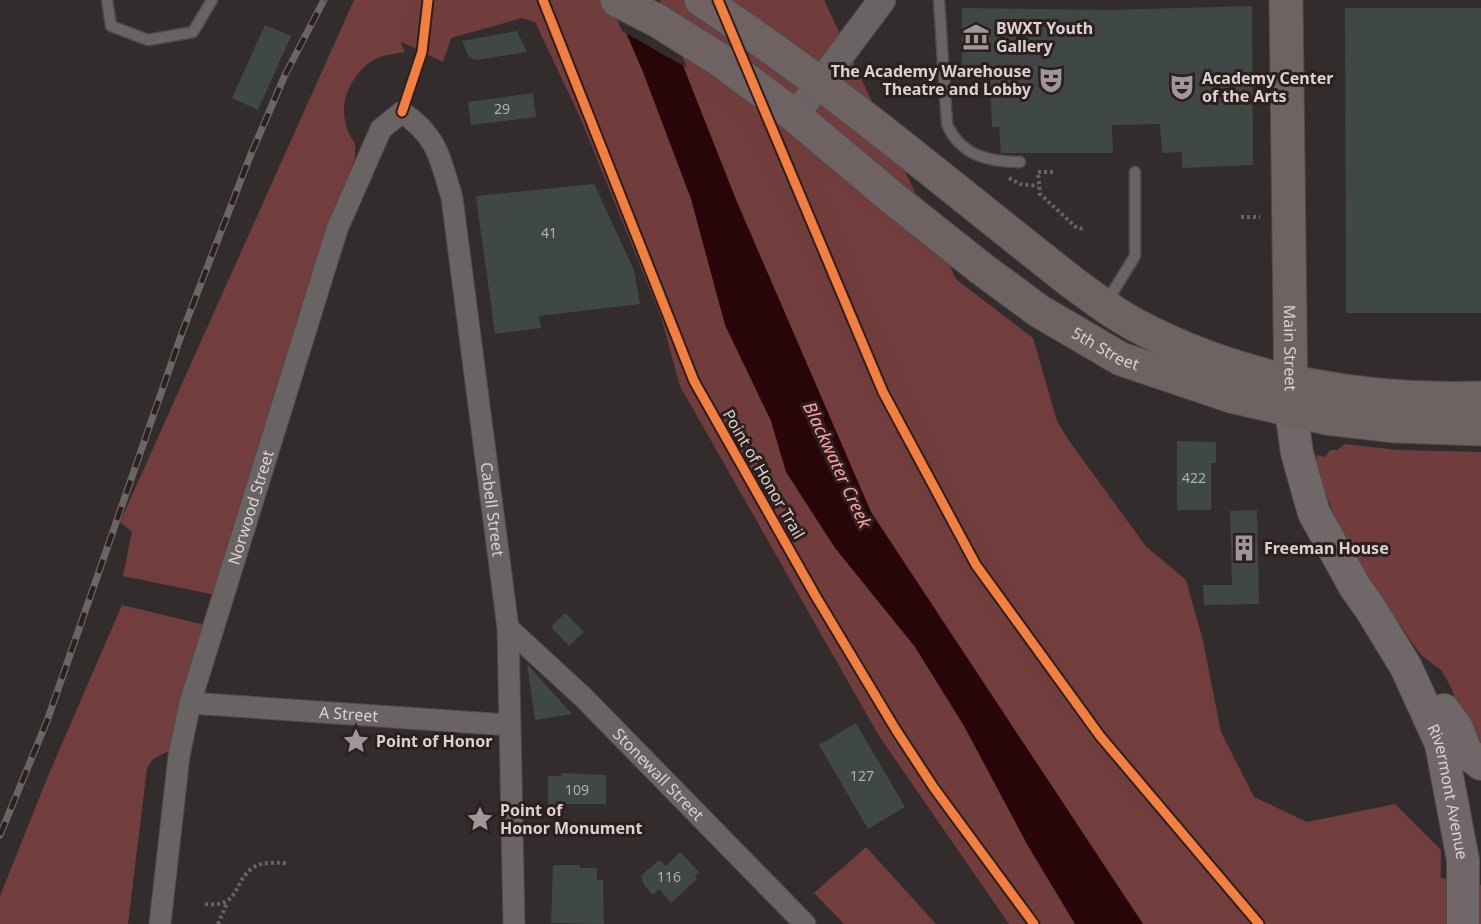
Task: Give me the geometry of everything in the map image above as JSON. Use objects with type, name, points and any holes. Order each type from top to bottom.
[{"type":"main road","name":"5th Street","points":[[617,0],[695,43],[795,116],[895,200],[1039,311],[1121,359],[1234,397],[1379,395],[1481,398]]},
{"type":"main road","name":"5th Street","points":[[701,0],[767,44],[1072,283],[1143,330],[1344,421],[1395,426],[1481,429]]},
{"type":"main road","name":"Main Street","points":[[1286,0],[1290,396],[1297,453],[1314,513],[1355,587],[1406,667]]},
{"type":"main road","points":[[1406,667],[1435,696],[1457,728],[1466,752],[1481,764]]},
{"type":"main road","name":"Rivermont Avenue","points":[[1406,667],[1441,744],[1463,860],[1463,924]]},
{"type":"street","points":[[795,116],[882,0]]},
{"type":"street","name":"Cabell Street","points":[[402,112],[420,124],[436,148],[452,198],[508,628],[514,924]]},
{"type":"street","name":"Norwood Street","points":[[160,924],[179,756],[190,703],[337,230],[381,129],[402,112]]},
{"type":"street","name":"Stonewall Street","points":[[508,628],[583,697],[805,924]]},
{"type":"street","name":"A Street","points":[[190,703],[509,725]]},
{"type":"lane","points":[[106,0],[111,27],[148,40],[193,32],[212,0]]},
{"type":"lane","points":[[939,0],[947,124],[950,132],[966,150],[976,156],[992,160],[1020,162]]},
{"type":"lane","points":[[1105,306],[1135,256],[1135,172]]},
{"type":"path","points":[[1053,172],[1038,172],[1040,194],[1077,228],[1084,229]]},
{"type":"path","points":[[1241,218],[1260,217]]},
{"type":"path","points":[[218,924],[227,902],[253,868],[272,862],[287,863]]},
{"type":"path","points":[[205,904],[218,905],[227,902]]},
{"type":"shaded area","points":[[354,0],[413,0],[401,42],[405,52],[373,60],[360,71],[348,90],[344,112],[345,123],[355,143],[355,158],[322,248],[216,595],[123,576],[132,532],[120,522]]},
{"type":"shaded area","points":[[402,0],[824,0],[965,298],[1161,567],[1178,709],[1272,827],[1375,866],[1481,885],[1481,924],[1009,924],[879,736],[680,386],[661,317],[580,117],[535,22],[522,18],[451,38],[443,62],[391,37]]},
{"type":"shaded area","points":[[697,100],[732,109],[778,195],[869,391],[992,617],[1144,816],[1160,816],[1016,599],[959,500],[868,301],[817,173],[1033,338],[1057,421],[1117,522],[1186,580],[1203,641],[1221,732],[1254,797],[1307,822],[1395,804],[1441,850],[1440,924],[1143,924],[871,512],[737,202]]},
{"type":"shaded area","points":[[1345,444],[1398,450],[1481,452],[1481,748],[1462,719],[1451,687],[1441,670],[1421,655],[1411,641],[1359,563],[1335,518],[1315,464],[1317,455],[1325,457],[1330,450],[1337,450]]},
{"type":"shaded area","points":[[122,605],[205,625],[173,749],[153,759],[147,768],[128,924],[0,924],[0,896],[48,776]]},
{"type":"shaded area","points":[[866,847],[936,924],[844,924],[814,893]]},
{"type":"water","name":"Blackwater Creek","points":[[612,0],[657,0],[737,202],[871,512],[1143,924],[1075,924],[1028,846],[964,726],[915,647],[835,548],[786,472],[771,421],[725,325],[691,199],[643,72]]},
{"type":"pier","points":[[609,0],[660,0],[687,68],[622,31]]},
{"type":"building","points":[[1252,6],[1253,165],[1182,168],[1182,152],[1162,153],[1160,124],[1112,125],[1113,153],[1001,153],[999,127],[992,127],[990,70],[962,70],[962,8],[1110,10]]},
{"type":"building","points":[[1345,8],[1481,8],[1481,313],[1346,313]]},
{"type":"building","points":[[265,25],[291,36],[258,110],[232,98]]},
{"type":"building","points":[[517,31],[527,52],[476,60],[469,57],[462,41]]},
{"type":"building","points":[[533,93],[536,117],[471,125],[468,102]]},
{"type":"building","points":[[594,184],[634,270],[640,304],[539,316],[541,328],[495,334],[476,196]]},
{"type":"building","points":[[1177,441],[1216,442],[1216,463],[1211,463],[1211,510],[1177,510]]},
{"type":"building","name":"Freeman House","points":[[1257,510],[1259,604],[1204,605],[1203,585],[1232,585],[1230,511]]},
{"type":"building","points":[[565,613],[584,632],[569,646],[551,627]]},
{"type":"building","points":[[527,664],[572,714],[535,720]]},
{"type":"building","points":[[856,723],[905,807],[868,829],[819,745]]},
{"type":"building","points":[[561,773],[606,775],[606,804],[548,804],[548,776],[561,776]]},
{"type":"building","points":[[680,852],[699,872],[695,876],[697,879],[671,903],[659,889],[653,895],[644,885],[641,876],[659,860],[666,866]]},
{"type":"building","points":[[553,866],[597,868],[597,880],[603,880],[604,924],[551,923]]},
{"type":"railway","points":[[0,835],[47,721],[183,330],[251,154],[285,75],[324,0]]},
{"type":"cycle path","points":[[402,112],[422,52],[428,0]]},
{"type":"cycle path","name":"Point of Honor Trail","points":[[543,0],[694,381],[815,595],[896,730],[934,788],[1034,924]]},
{"type":"cycle path","points":[[718,0],[883,392],[976,565],[1100,736],[1259,924]]},
{"type":"place","name":"BWXT Youth Gallery","points":[[976,37]]},
{"type":"place","name":"The Academy Warehouse Theatre and Lobby","points":[[1051,80]]},
{"type":"place","name":"Academy Center of the Arts","points":[[1182,87]]},
{"type":"place","name":"Freeman House","points":[[1244,548]]},
{"type":"place","name":"Point of Honor","points":[[356,741]]},
{"type":"place","name":"Point of Honor Monument","points":[[480,819]]}]
